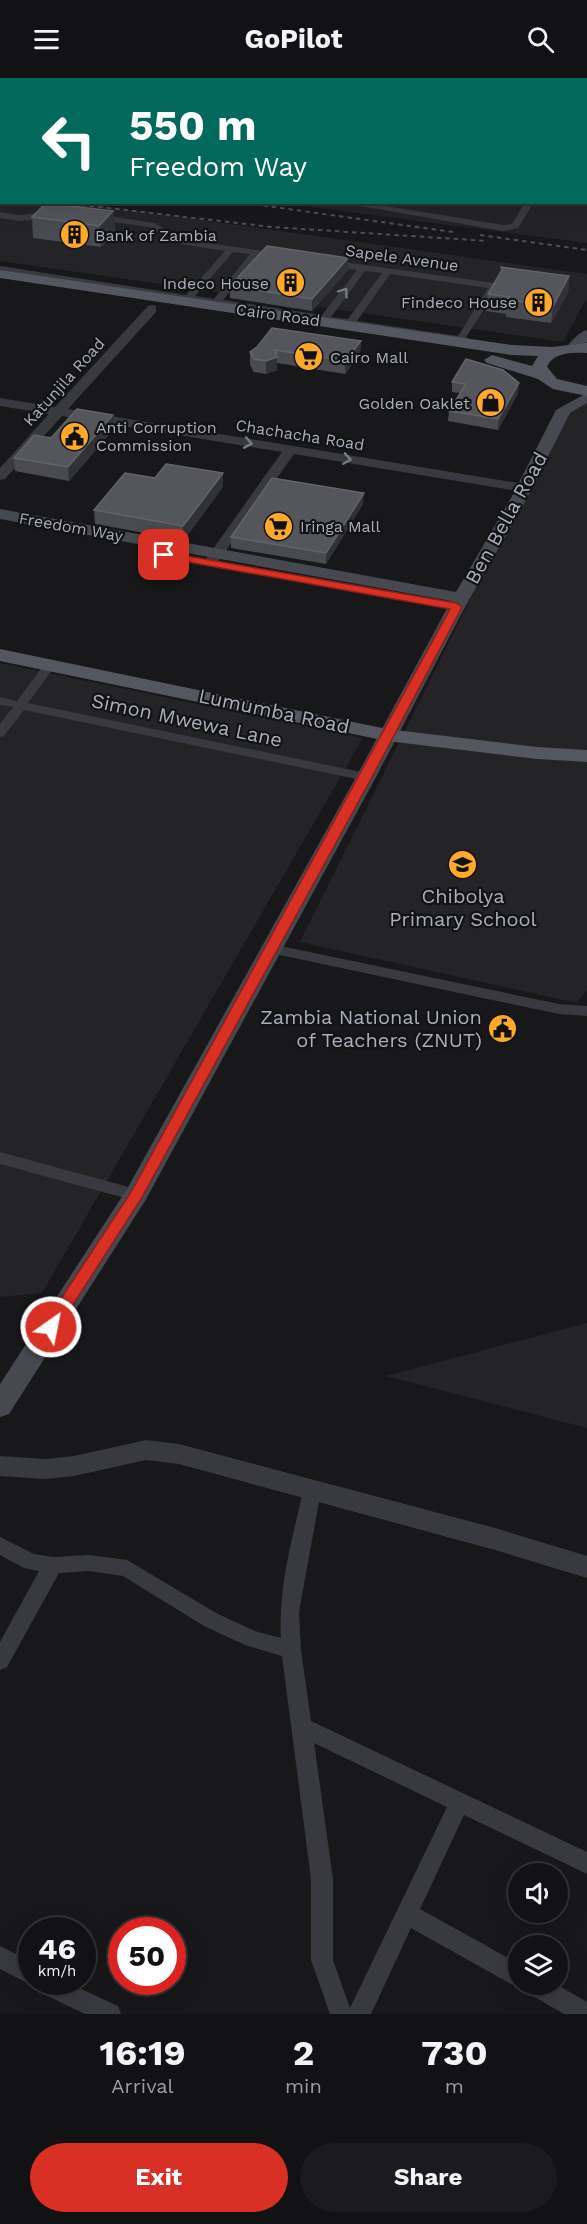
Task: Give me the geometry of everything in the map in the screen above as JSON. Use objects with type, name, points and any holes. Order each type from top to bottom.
[{"type":"main road","name":"Cairo Road","points":[[0,274],[10,284],[38,286],[152,309],[327,325]]},
{"type":"main road","name":"Cairo Road","points":[[38,286],[75,282],[248,308],[505,362],[565,387],[587,391]]},
{"type":"main road","name":"Cairo Road","points":[[352,329],[394,330],[512,350],[556,352],[580,348]]},
{"type":"main road","points":[[580,348],[587,334]]},
{"type":"main road","points":[[556,352],[539,363],[564,410],[587,397]]},
{"type":"main road","name":"Ben Bella Road","points":[[0,1406],[136,1195],[366,777],[459,602],[524,488],[564,410]]},
{"type":"main road","name":"Freedom Way","points":[[0,514],[112,540],[459,602]]},
{"type":"main road","name":"Freedom Way","points":[[0,525],[112,540]]},
{"type":"main road","name":"Lumumba Road","points":[[0,644],[391,729],[587,746]]},
{"type":"main road","name":"Lumumba Road","points":[[0,655],[391,729],[537,753],[587,756]]},
{"type":"street","points":[[354,204],[508,228],[515,226],[529,204]]},
{"type":"street","points":[[419,215],[427,204]]},
{"type":"street","points":[[0,215],[20,218],[57,214]]},
{"type":"street","points":[[88,217],[151,225],[184,242],[228,252],[254,256],[288,257]]},
{"type":"street","points":[[189,297],[228,252]]},
{"type":"street","points":[[217,301],[254,256]]},
{"type":"street","name":"Sapele Avenue","points":[[320,261],[373,273],[494,286],[461,338]]},
{"type":"street","points":[[0,268],[75,282],[217,301],[248,308]]},
{"type":"street","points":[[327,325],[360,271]]},
{"type":"street","points":[[352,329],[386,274]]},
{"type":"street","name":"Katunjila Road","points":[[0,476],[152,309]]},
{"type":"street","points":[[394,330],[461,338],[477,345]]},
{"type":"street","name":"Chachacha Road","points":[[0,402],[524,488]]},
{"type":"street","points":[[213,559],[290,450]]},
{"type":"street","points":[[0,733],[50,665]]},
{"type":"street","name":"Simon Mwewa Lane","points":[[0,701],[366,777]]},
{"type":"street","points":[[272,949],[559,1009],[587,1011]]},
{"type":"street","points":[[0,1158],[136,1195]]},
{"type":"street","points":[[0,1466],[45,1469],[74,1466],[146,1450],[179,1454],[495,1539],[587,1567]]},
{"type":"street","points":[[312,1491],[289,1612],[291,1650],[322,1879],[322,1960],[341,2014]]},
{"type":"street","points":[[0,1545],[31,1562],[53,1565],[89,1563],[127,1568],[211,1620],[252,1639],[291,1650]]},
{"type":"street","points":[[0,1661],[53,1565]]},
{"type":"street","points":[[300,1726],[587,1863]]},
{"type":"street","points":[[359,2014],[460,1802]]},
{"type":"street","points":[[407,1913],[508,1970]]},
{"type":"street","points":[[0,1957],[18,1967]]},
{"type":"street","points":[[70,1995],[110,2014]]},
{"type":"street","points":[[553,1995],[586,2014]]},
{"type":"shaded area","points":[[0,204],[88,204],[587,274],[587,298],[563,342],[0,261]]},
{"type":"shaded area","points":[[288,204],[587,204],[587,243]]},
{"type":"shaded area","points":[[587,404],[587,990],[577,1003],[300,942],[565,409]]},
{"type":"shaded area","points":[[0,663],[363,738],[42,1293],[0,1297]]},
{"type":"shaded area","points":[[587,1323],[587,1428],[386,1376]]},
{"type":"building","points":[[45,204],[113,211],[99,226],[32,217]]},
{"type":"building","name":"Indeco House","points":[[267,246],[348,258],[312,299],[230,286]]},
{"type":"building","points":[[501,267],[569,276],[553,306],[507,300],[509,297],[488,294],[502,270]]},
{"type":"building","points":[[272,328],[361,341],[345,361],[275,350],[277,357],[266,361],[254,359],[250,352]]},
{"type":"building","name":"Golden Oaklet","points":[[466,359],[503,370],[519,383],[498,419],[449,411],[466,384],[452,382]]},
{"type":"building","points":[[77,409],[113,415],[68,467],[14,458],[34,435],[51,438]]},
{"type":"building","points":[[166,464],[223,473],[183,526],[94,510],[125,473],[155,478]]},
{"type":"building","name":"Iringa Mall","points":[[272,478],[364,493],[326,553],[231,537]]},
{"type":"railway","points":[[73,204],[272,227],[488,241]]},
{"type":"railway","points":[[252,204],[453,232]]},
{"type":"railway","points":[[480,235],[587,250]]},
{"type":"place","name":"Bank of Zambia","points":[[74,235]]},
{"type":"place","name":"Indeco House","points":[[290,283]]},
{"type":"place","name":"Findeco House","points":[[538,302]]},
{"type":"place","name":"Cairo Mall","points":[[309,357]]},
{"type":"place","name":"Golden Oaklet","points":[[491,403]]},
{"type":"place","name":"Anti Corruption Commission","points":[[75,436]]},
{"type":"place","name":"Iringa Mall","points":[[279,526]]},
{"type":"place","name":"Chibolya Primary School","points":[[463,865]]},
{"type":"place","name":"Zambia National Union of Teachers (ZNUT)","points":[[503,1028]]},
{"type":"route","points":[[51,1327],[136,1195],[366,777],[456,607],[164,555]]}]
